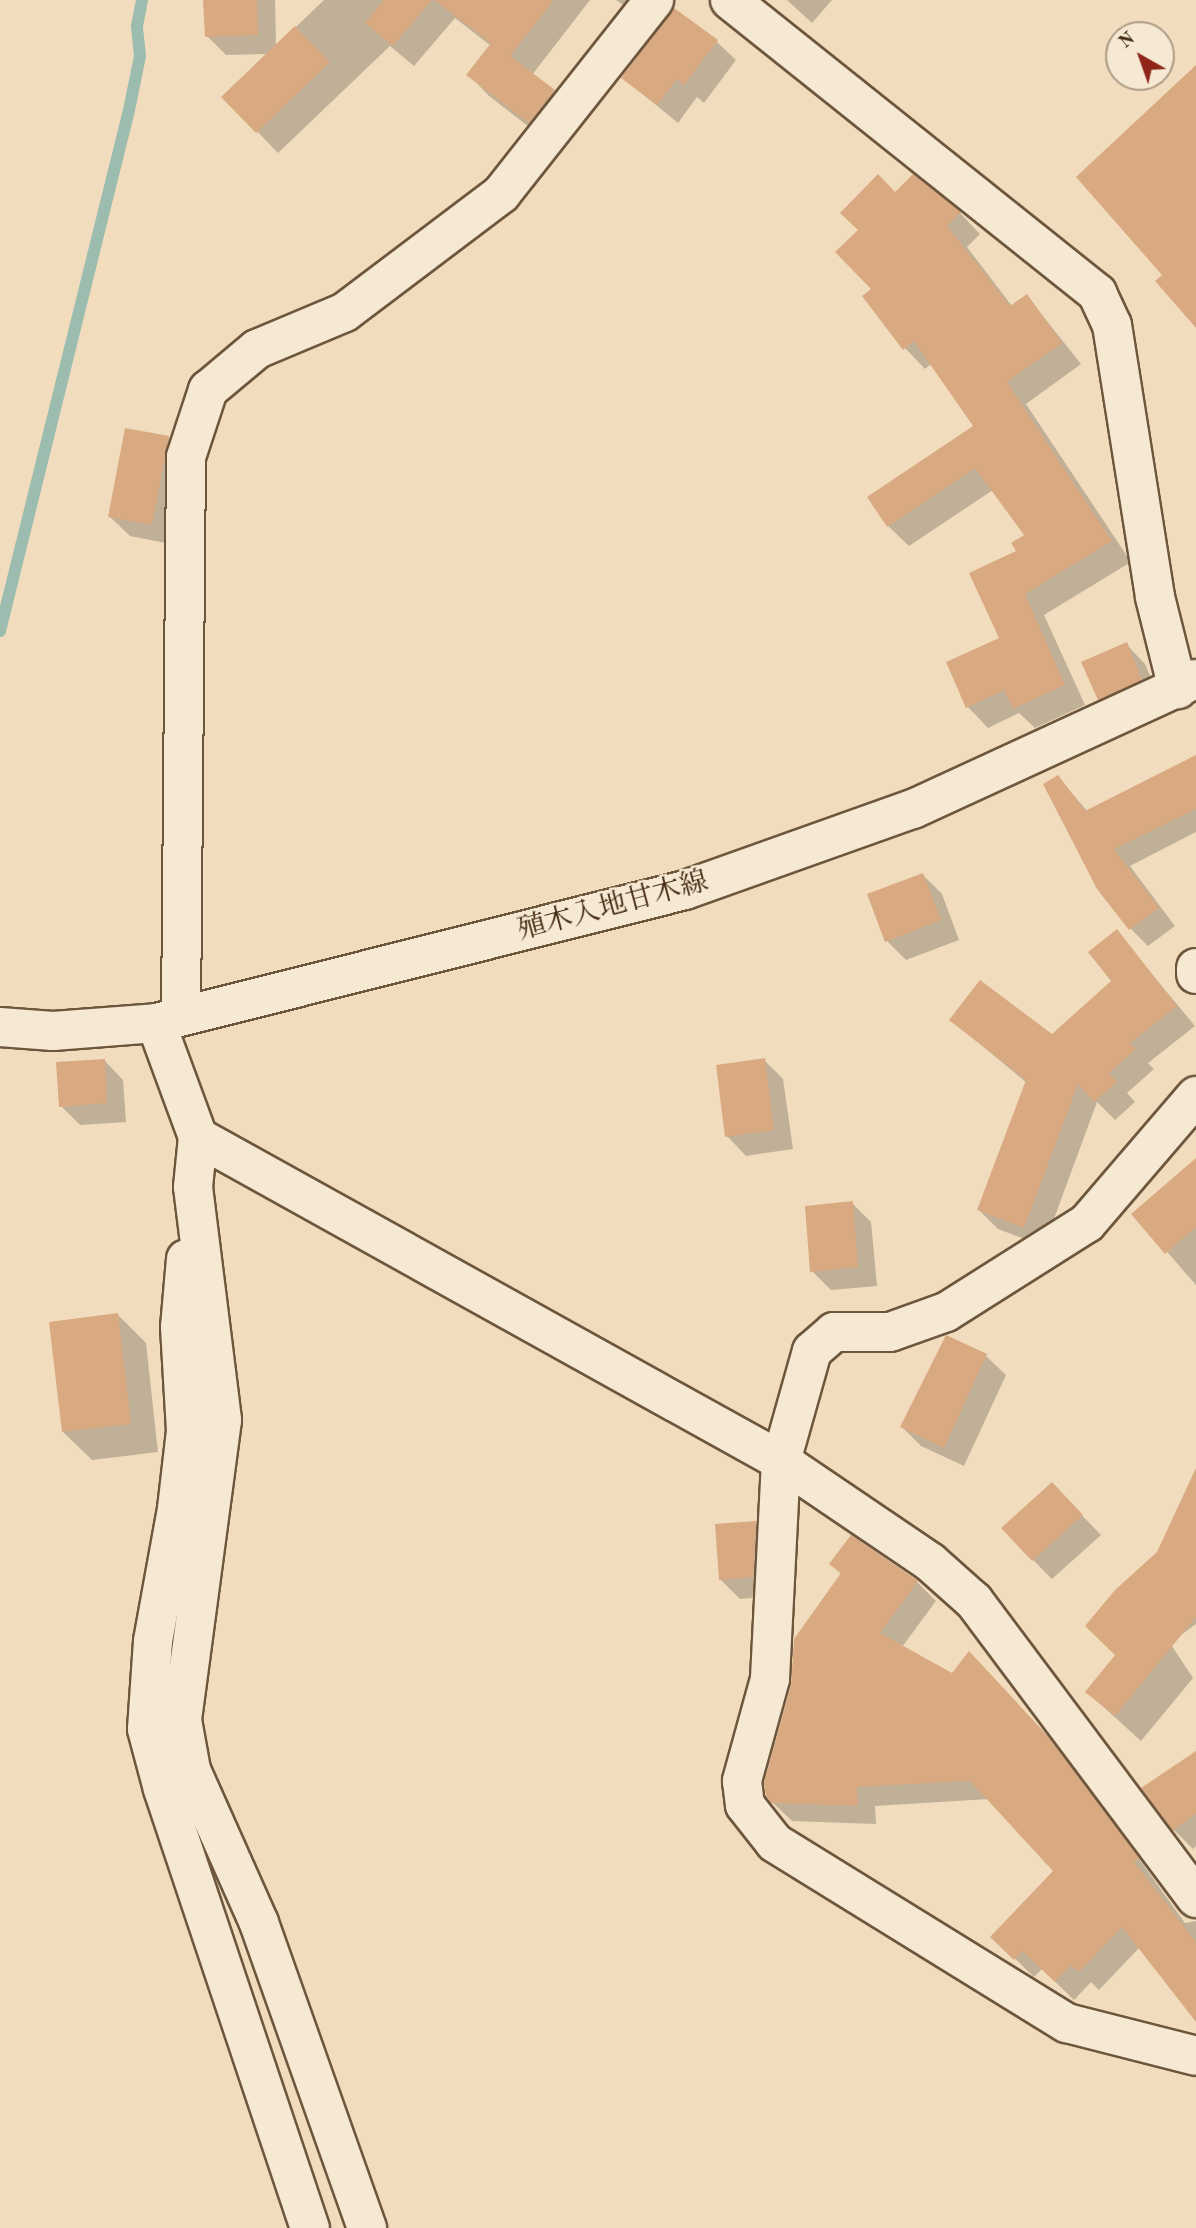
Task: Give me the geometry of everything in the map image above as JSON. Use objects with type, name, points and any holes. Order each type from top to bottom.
[{"type":"street","points":[[310,2228],[163,1789],[147,1729],[153,1641],[177,1509],[186,1431],[180,1327],[198,1138],[168,1020],[186,457],[208,390],[257,349],[345,312],[501,194],[654,0]]},
{"type":"street","points":[[730,0],[1097,293],[1112,325],[1155,597],[1187,684]]},
{"type":"street","name":"殖木入地甘木線","points":[[0,1027],[53,1031],[168,1020],[685,890],[913,809],[1187,684]]},
{"type":"street","points":[[1196,1096],[1087,1223],[946,1312],[890,1332],[834,1332],[812,1350],[781,1461],[769,1679],[742,1781],[745,1805],[757,1824],[775,1843],[1067,2023],[1196,2056]]},
{"type":"street","points":[[198,1138],[781,1461],[930,1562],[974,1601],[1196,1898]]},
{"type":"street","points":[[193,1187],[222,1420],[182,1720],[191,1770],[259,1923],[368,2228]]},
{"type":"building","points":[[203,0],[257,0],[258,35],[205,37]]},
{"type":"building","points":[[384,0],[432,0],[393,46],[365,23]]},
{"type":"building","points":[[434,0],[554,0],[510,56],[555,90],[529,123],[466,75],[491,43]]},
{"type":"building","points":[[674,8],[718,40],[684,85],[677,79],[657,105],[621,78]]},
{"type":"building","points":[[295,26],[330,62],[256,133],[221,97]]},
{"type":"building","points":[[1196,65],[1196,328],[1155,281],[1162,275],[1076,177],[1168,91],[1175,91],[1175,85]]},
{"type":"building","points":[[878,174],[895,192],[913,174],[961,212],[947,226],[1010,306],[1027,294],[1062,343],[1007,382],[1112,541],[1025,594],[1065,685],[1013,709],[1004,690],[966,708],[946,662],[999,638],[969,573],[1016,551],[1011,543],[1024,535],[975,468],[887,527],[867,497],[973,426],[914,341],[903,350],[862,296],[871,289],[835,252],[858,230],[840,213]]},
{"type":"building","points":[[125,428],[169,436],[152,525],[108,517]]},
{"type":"building","points":[[1127,642],[1142,680],[1098,700],[1081,662]]},
{"type":"building","points":[[1196,755],[1196,809],[1114,849],[1159,908],[1129,930],[1097,889],[1043,784],[1058,775],[1085,811]]},
{"type":"building","points":[[923,873],[941,920],[885,942],[867,894]]},
{"type":"building","points":[[1117,929],[1177,1006],[1130,1043],[1136,1049],[1109,1073],[1117,1082],[1094,1102],[1078,1084],[1024,1228],[977,1210],[1026,1080],[949,1020],[980,980],[1052,1034],[1111,981],[1088,952]]},
{"type":"building","points":[[765,1058],[774,1130],[725,1137],[716,1065]]},
{"type":"building","points":[[105,1059],[107,1103],[59,1107],[56,1062]]},
{"type":"building","points":[[1196,1158],[1196,1227],[1165,1254],[1131,1214]]},
{"type":"building","points":[[853,1201],[858,1267],[810,1272],[805,1206]]},
{"type":"building","points":[[118,1313],[131,1424],[62,1432],[49,1322]]},
{"type":"building","points":[[946,1335],[987,1354],[944,1448],[900,1427]]},
{"type":"building","points":[[1196,1468],[1196,1617],[1115,1716],[1085,1692],[1115,1655],[1085,1626],[1115,1590],[1157,1552]]},
{"type":"building","points":[[1052,1482],[1083,1515],[1032,1561],[1001,1528]]},
{"type":"building","points":[[756,1521],[753,1577],[719,1580],[715,1524]]},
{"type":"building","points":[[851,1535],[918,1581],[880,1633],[952,1673],[969,1651],[1045,1733],[1139,1858],[1134,1862],[1196,1942],[1196,2022],[1122,1927],[1079,1972],[1071,1965],[1055,1982],[1022,1951],[1014,1960],[990,1937],[1053,1871],[970,1781],[857,1787],[858,1806],[771,1803],[766,1796],[764,1783],[791,1685],[794,1639],[841,1573],[829,1564]]},
{"type":"building","points":[[1196,1751],[1196,1813],[1173,1831],[1141,1788]]},
{"type":"waterway","points":[[0,631],[129,110],[140,56],[137,26],[142,0]]}]
